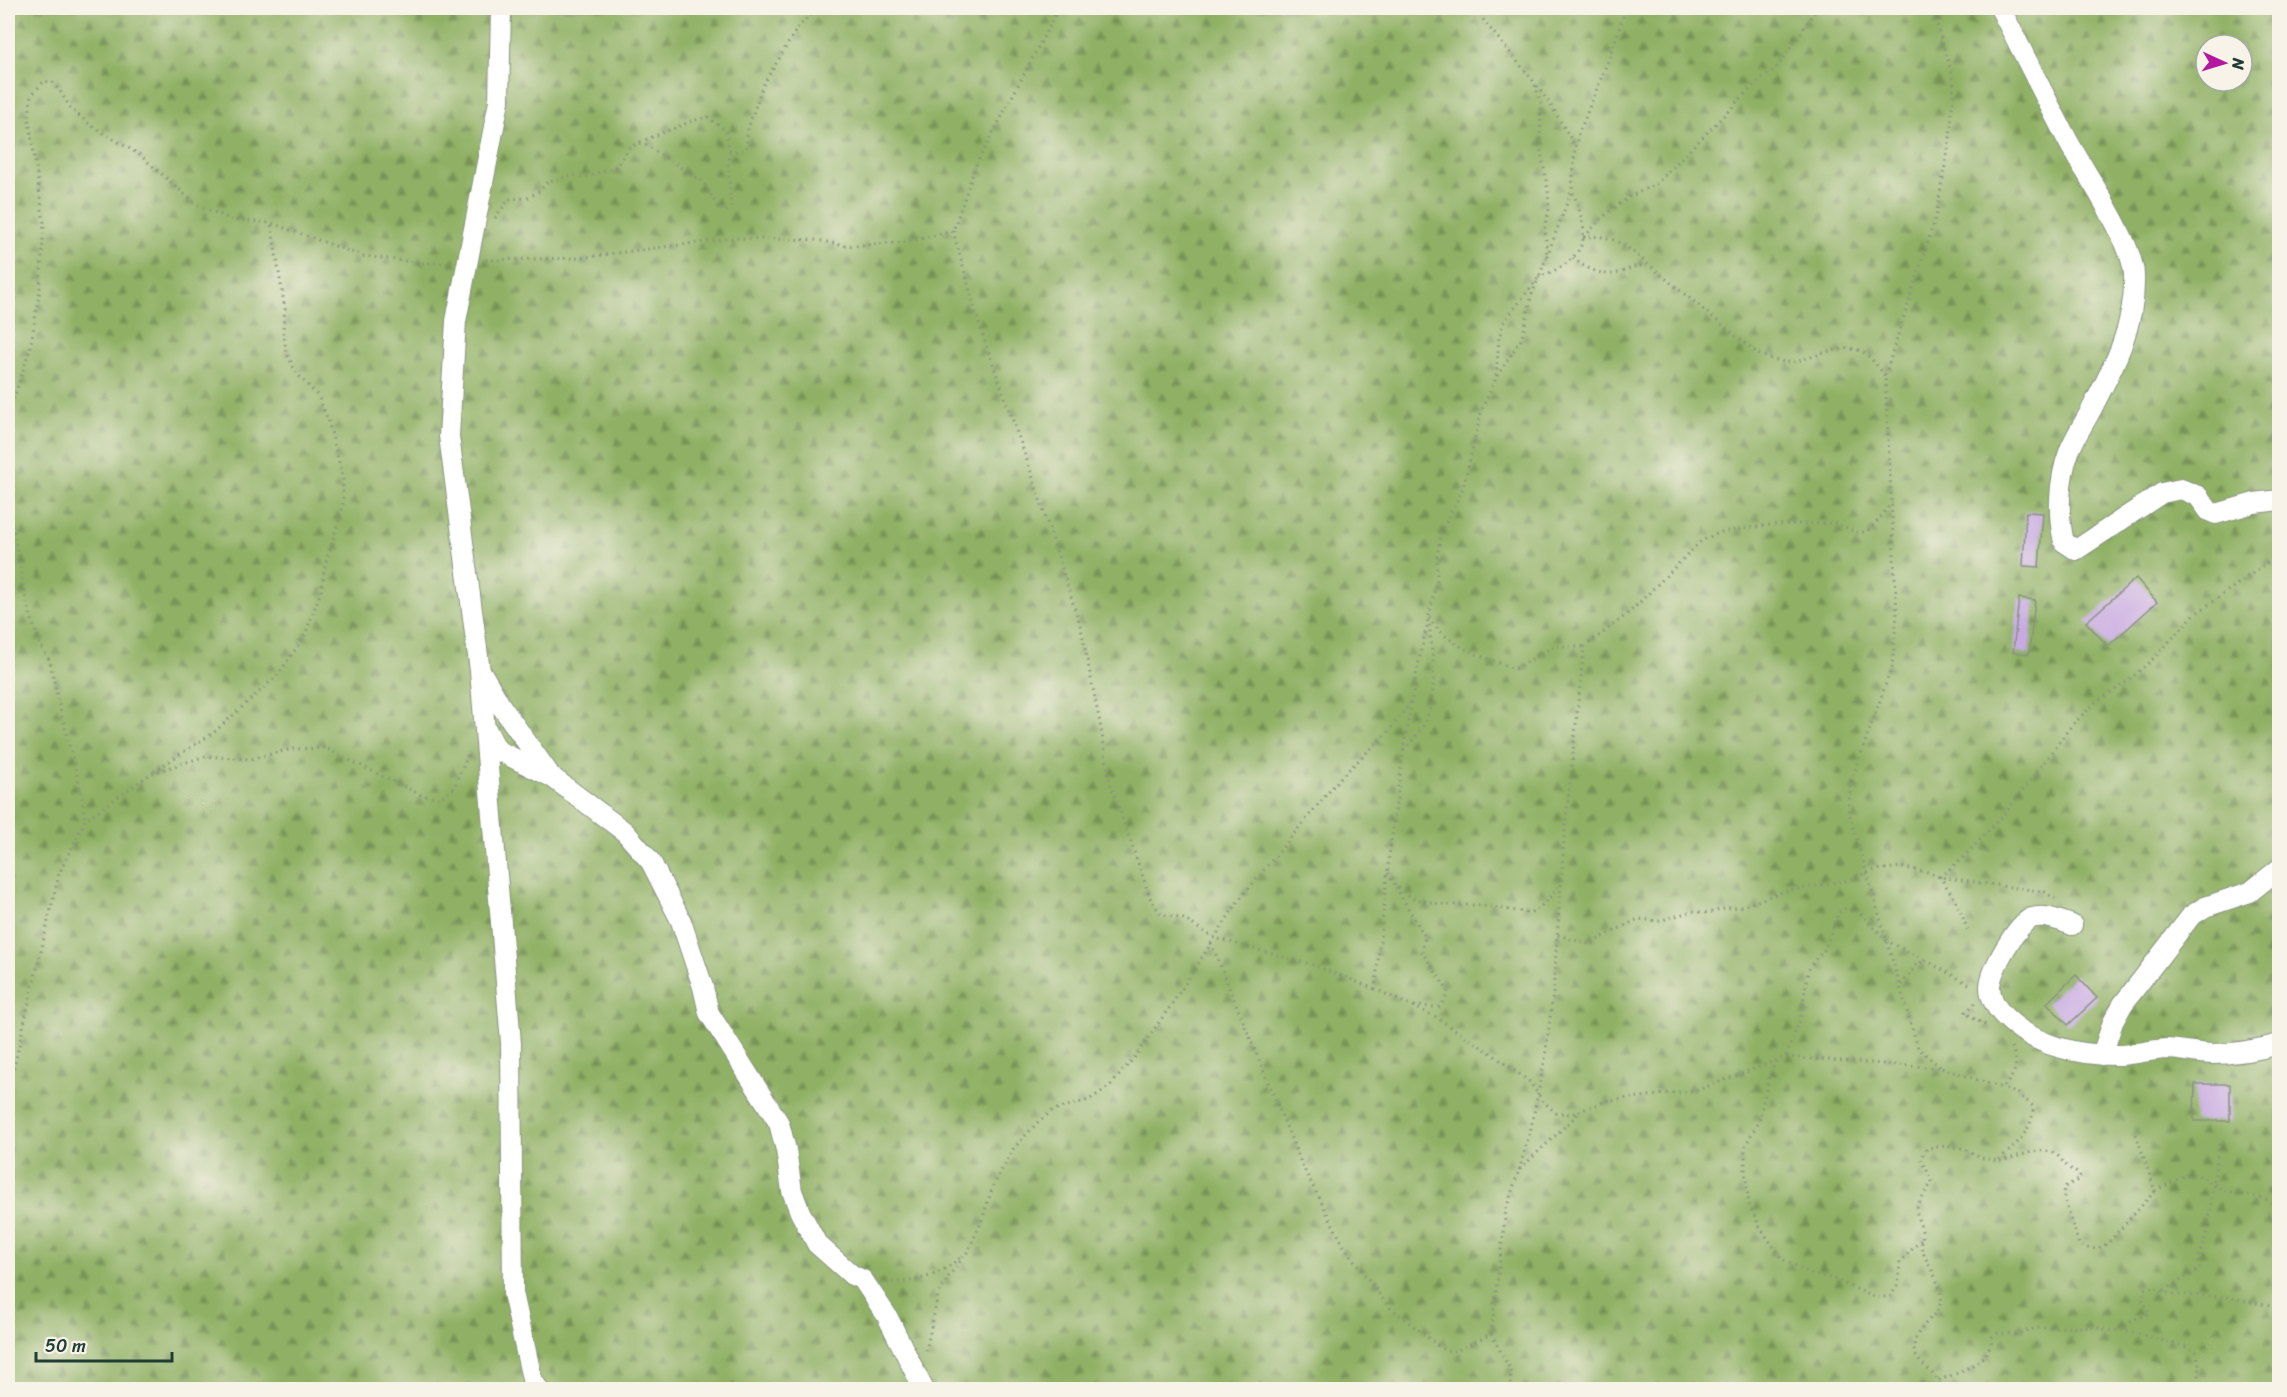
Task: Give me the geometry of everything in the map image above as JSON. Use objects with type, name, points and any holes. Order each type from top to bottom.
[{"type":"street","points":[[501,8],[499,101],[456,321],[449,436],[480,671],[511,1043],[513,1293],[532,1379],[539,1389]]},
{"type":"street","points":[[2000,8],[2068,141],[2128,250],[2134,273],[2133,301],[2128,332],[2111,372],[2069,452],[2059,522],[2064,542],[2076,550],[2162,493],[2181,489],[2198,496],[2209,512],[2216,514],[2280,500]]},
{"type":"street","points":[[480,671],[501,706],[552,777]]},
{"type":"street","points":[[485,726],[497,750],[552,777],[625,832],[651,862],[681,921],[703,987],[709,1013],[779,1123],[786,1150],[792,1191],[800,1212],[817,1244],[852,1275],[863,1281],[887,1316],[922,1385]]},
{"type":"street","points":[[2102,1055],[2113,1022],[2123,1004],[2190,916],[2205,907],[2250,892],[2280,867]]},
{"type":"street","points":[[2072,925],[2042,917],[2031,918],[2020,926],[1995,969],[1990,985],[1991,998],[2002,1014],[2028,1035],[2044,1044],[2102,1055],[2124,1055],[2168,1049],[2218,1053],[2248,1052],[2280,1044]]},
{"type":"path","points":[[730,153],[746,149],[748,128],[763,85],[798,27],[818,8]]},
{"type":"path","points":[[1479,8],[1484,21],[1552,107],[1575,147]]},
{"type":"path","points":[[1375,989],[1387,871],[1403,751],[1437,579],[1437,557],[1441,532],[1463,488],[1482,409],[1496,378],[1522,338],[1532,297],[1572,190],[1575,147],[1626,8]]},
{"type":"path","points":[[1496,378],[1499,338],[1503,323],[1539,277],[1561,268],[1574,258],[1583,238],[1604,216],[1629,197],[1656,184],[1746,93],[1777,67],[1817,8]]},
{"type":"path","points":[[1932,8],[1954,81],[1950,138],[1936,216],[1886,376],[1897,616],[1892,667],[1851,781],[1848,809],[1918,1048],[1941,1068]]},
{"type":"path","points":[[1534,82],[1541,103],[1540,146],[1548,191],[1549,209],[1545,227],[1547,256]]},
{"type":"path","points":[[474,231],[498,216],[509,199],[527,198],[541,190],[547,182],[573,175],[586,177],[616,167],[629,148],[638,143],[692,121],[708,117],[726,131],[730,153],[728,167],[731,206],[726,212],[718,207],[703,182],[646,145],[638,143]]},
{"type":"path","points":[[1572,190],[1583,224],[1583,238]]},
{"type":"path","points":[[8,1092],[59,874],[85,820],[172,758],[213,733],[278,675],[304,637],[321,591],[325,565],[343,507],[343,478],[328,420],[318,396],[297,374],[286,352],[283,328],[285,309],[271,223]]},
{"type":"path","points":[[953,231],[980,327],[1032,475],[1081,628],[1110,782],[1151,900],[1161,914],[1183,918],[1215,938],[1313,965],[1375,989],[1436,1017],[1530,1082],[1556,1113],[1572,1114],[1606,1101],[1698,1090],[1786,1057],[1941,1068],[2018,1094],[2033,1106],[2034,1117],[2026,1131],[2011,1151],[1997,1161]]},
{"type":"path","points":[[1583,238],[1594,236],[1612,239],[1652,266],[1758,354],[1773,360],[1790,362],[1846,348],[1862,352],[1875,362],[1886,376]]},
{"type":"path","points":[[1574,258],[1581,265],[1612,274],[1640,265],[1652,266]]},
{"type":"path","points":[[8,502],[26,599],[38,641],[50,661],[81,791],[85,820]]},
{"type":"path","points":[[1429,618],[1435,628],[1479,657],[1503,664],[1511,669],[1517,668],[1555,645],[1584,647],[1630,612],[1701,541],[1721,532],[1770,525],[1835,523],[1856,532],[1866,532],[1892,503]]},
{"type":"path","points":[[1940,877],[1964,857],[2006,812],[2072,725],[2096,702],[2124,684],[2150,662],[2194,615],[2280,554]]},
{"type":"path","points":[[1403,751],[1415,737],[1426,718],[1431,700],[1429,618]]},
{"type":"path","points":[[1510,1389],[1511,1371],[1491,1334],[1506,1209],[1531,1128],[1545,1059],[1553,994],[1564,839],[1584,647]]},
{"type":"path","points":[[922,1385],[938,1295],[968,1251],[981,1223],[993,1186],[1014,1148],[1038,1122],[1053,1110],[1089,1100],[1110,1086],[1134,1058],[1239,900],[1341,777],[1389,731],[1412,701]]},
{"type":"path","points":[[152,773],[206,756],[250,759],[292,749],[325,748],[422,795],[440,798],[454,788],[485,726]]},
{"type":"path","points":[[1558,935],[1589,944],[1638,919],[1659,921],[1693,911],[1708,913],[1740,907],[1782,892],[1845,881],[1867,872],[1899,867],[1928,872],[1940,877],[2045,892],[2062,903]]},
{"type":"path","points":[[1387,871],[1425,937],[1422,952],[1448,991],[1439,1007],[1411,1005]]},
{"type":"path","points":[[1940,877],[1955,899],[1968,930]]},
{"type":"path","points":[[1395,885],[1414,899],[1446,905],[1478,905],[1530,913],[1554,893],[1562,881]]},
{"type":"path","points":[[1786,1057],[1801,1017],[1808,971],[1812,962],[1825,949],[1839,912],[1846,908],[1860,913],[1887,941],[1991,998]]},
{"type":"path","points":[[1211,943],[1302,1165],[1345,1248],[1388,1306],[1444,1350],[1456,1351],[1491,1334]]},
{"type":"path","points":[[1900,986],[1916,965],[1925,960]]},
{"type":"path","points":[[1991,998],[1977,1002],[1965,1013],[1995,1033]]},
{"type":"path","points":[[2003,1088],[2014,1075],[2017,1059],[2010,1046]]},
{"type":"path","points":[[1776,1061],[1769,1076],[1759,1121],[1745,1146],[1745,1171],[1749,1205],[1782,1259],[1811,1274],[1831,1278],[1877,1298],[1891,1296],[1898,1285],[1900,1262],[1922,1239]]},
{"type":"path","points":[[1519,1170],[1582,1110]]},
{"type":"path","points":[[2136,1134],[2155,1191]]},
{"type":"path","points":[[2164,1290],[2200,1269],[2199,1254],[2208,1229],[2220,1141]]},
{"type":"path","points":[[1941,1389],[1940,1380],[1917,1359],[1914,1349],[1920,1330],[1941,1302],[1941,1291],[1921,1248],[1922,1239],[1917,1207],[1932,1181],[1921,1158],[1927,1148],[1947,1146],[1962,1148],[1983,1158],[1997,1161],[2038,1151],[2048,1151],[2058,1156],[2068,1168],[2077,1172],[2080,1179],[2064,1187],[2063,1194],[2079,1245],[2090,1249],[2099,1249],[2108,1243],[2155,1191],[2186,1175],[2196,1174],[2223,1190],[2265,1199],[2280,1207]]},
{"type":"path","points":[[863,1281],[891,1283],[920,1280],[950,1268],[968,1251]]},
{"type":"path","points":[[1940,1380],[1978,1361],[1988,1351],[1992,1337],[1998,1333],[2016,1334],[2035,1328],[2094,1327],[2114,1331],[2121,1329],[2132,1320],[2150,1314],[2142,1298],[2145,1289],[2154,1287],[2170,1294],[2191,1297],[2226,1297],[2271,1306]]},
{"type":"path","points":[[2121,1329],[2187,1347],[2196,1352],[2200,1366],[2198,1383],[2193,1389]]},
{"type":"green space","points":[[8,8],[2279,8],[2279,1389],[8,1389]]},
{"type":"building","points":[[2026,512],[2043,513],[2039,567],[2023,566]]},
{"type":"building","points":[[2136,578],[2157,602],[2108,646],[2086,622]]},
{"type":"building","points":[[2019,598],[2035,600],[2029,654],[2013,652]]},
{"type":"building","points":[[2076,975],[2097,998],[2068,1025],[2047,1003]]},
{"type":"building","points":[[2195,1084],[2230,1084],[2230,1121],[2194,1121]]}]
